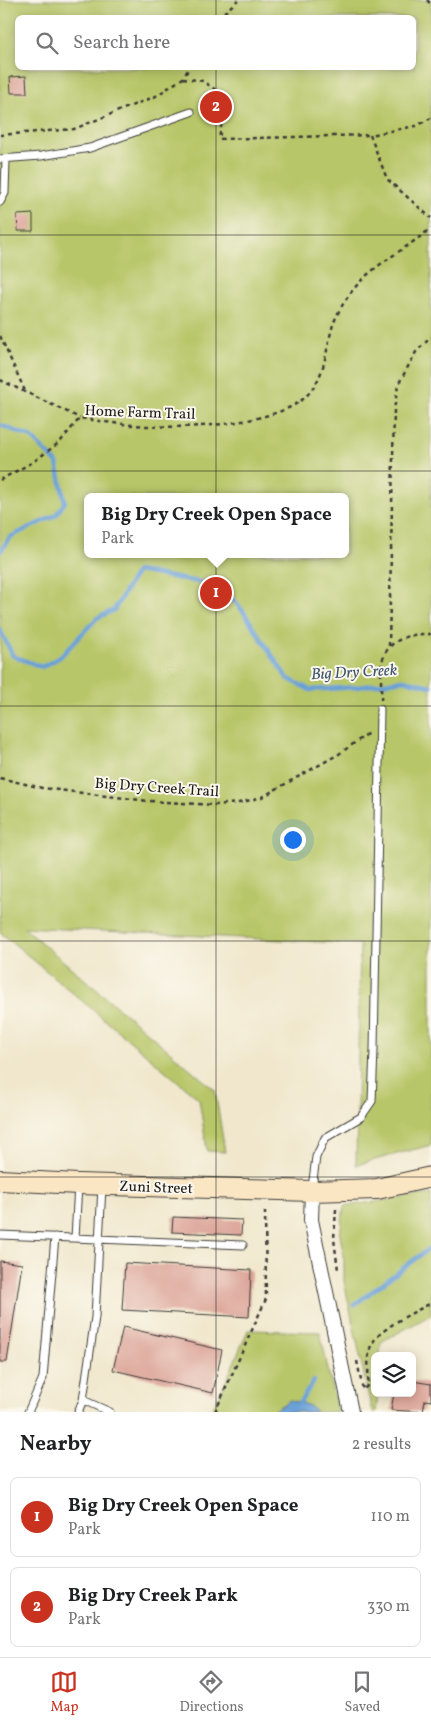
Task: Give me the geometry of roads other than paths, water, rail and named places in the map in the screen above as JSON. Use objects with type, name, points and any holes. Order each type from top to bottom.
[{"type":"main road","name":"Zuni Street","points":[[0,1180],[312,1191],[377,1189],[431,1177]]},
{"type":"street","points":[[312,1191],[311,1220],[351,1412]]},
{"type":"lane","points":[[0,202],[5,193],[3,159],[65,153],[90,148],[191,112]]},
{"type":"lane","points":[[312,1191],[316,1157],[324,1138],[362,1117],[372,1101],[380,710]]},
{"type":"lane","points":[[75,1238],[78,1184]]},
{"type":"lane","points":[[78,1412],[83,1400],[94,1317],[102,1185]]},
{"type":"lane","points":[[0,1235],[243,1245]]},
{"type":"lane","points":[[28,1412],[43,1378],[55,1237]]},
{"type":"lane","points":[[83,1400],[110,1412]]},
{"type":"water","points":[[290,1400],[308,1405],[316,1412],[271,1412]]},
{"type":"waterway","name":"Big Dry Creek","points":[[0,425],[31,437],[57,463],[65,502],[56,515],[10,537],[0,552]]},
{"type":"waterway","name":"Big Dry Creek","points":[[0,630],[13,656],[42,667],[60,657],[97,618],[114,610],[137,571],[221,586],[243,611],[287,678],[310,690],[358,687],[403,680],[431,686]]},
{"type":"waterway","points":[[354,1305],[431,1247]]},
{"type":"waterway","points":[[300,1402],[314,1381]]},
{"type":"place","name":"Big Dry Creek Park","points":[[216,107]]},
{"type":"place","name":"Big Dry Creek Open Space","points":[[216,593]]}]
